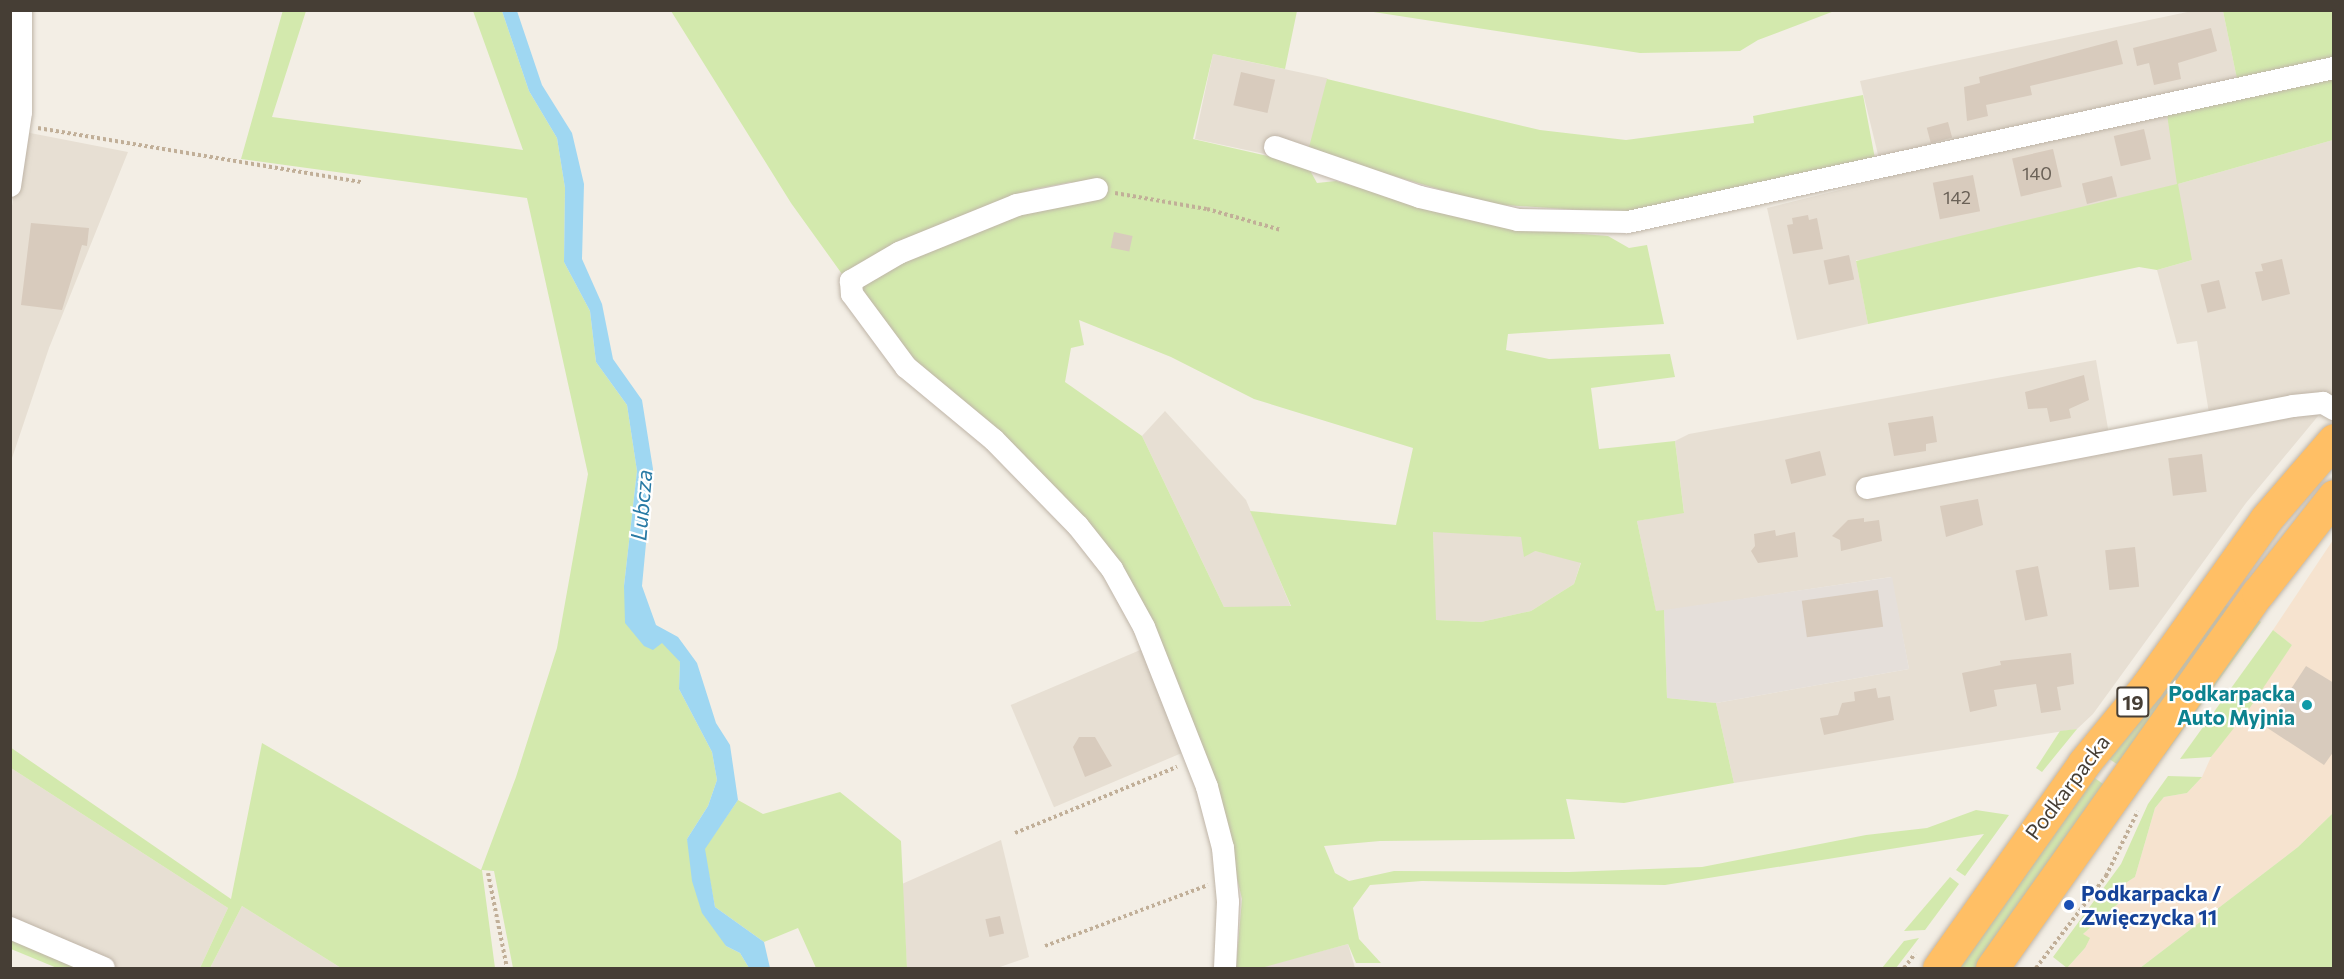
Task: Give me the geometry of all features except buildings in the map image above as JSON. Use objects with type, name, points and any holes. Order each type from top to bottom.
[{"type":"highway","name":"Podkarpacka","points":[[1939,969],[2043,818],[2147,686],[2266,519],[2334,440]]},
{"type":"highway","name":"Podkarpacka","points":[[1992,969],[2258,593],[2334,496]]},
{"type":"highway","points":[[2258,593],[2241,597],[2238,588],[2270,545],[2266,519]]},
{"type":"street","points":[[10,186],[19,124],[21,10]]},
{"type":"street","points":[[1275,147],[1420,197],[1518,219],[1628,222],[2334,68]]},
{"type":"street","points":[[1097,189],[1017,206],[899,253],[851,281],[852,294],[906,367],[994,440],[1078,526],[1112,569],[1144,627],[1197,759],[1223,848],[1225,969]]},
{"type":"street","points":[[1867,488],[2293,406],[2323,403],[2334,409]]},
{"type":"street","points":[[10,928],[104,969]]},
{"type":"path","points":[[19,124],[362,182]]},
{"type":"path","points":[[1097,189],[1207,209],[1281,230]]},
{"type":"path","points":[[1015,833],[1197,759]]},
{"type":"path","points":[[2036,969],[2106,876],[2140,804]]},
{"type":"path","points":[[488,873],[507,969]]},
{"type":"path","points":[[1045,946],[1225,879]]},
{"type":"shaded area","points":[[2192,11],[2223,11],[2237,79],[2178,184],[2333,140],[2333,398],[2246,503],[2093,714],[2077,729],[1734,783],[1716,703],[1909,669],[1891,577],[1656,612],[1637,521],[1684,512],[1675,441],[1689,434],[2096,360],[2110,440],[2210,419],[2197,341],[2177,344],[2157,270],[2192,260],[1856,260],[1868,324],[1797,340],[1767,208],[1884,179],[1860,81]]},
{"type":"shaded area","points":[[1213,54],[1327,78],[1309,163],[1195,139]]},
{"type":"shaded area","points":[[25,132],[128,152],[49,348],[11,461],[10,217]]},
{"type":"shaded area","points":[[1165,411],[1246,500],[1291,607],[1224,607],[1142,436]]},
{"type":"shaded area","points":[[1433,531],[1521,537],[1535,551],[1581,562],[1574,584],[1531,611],[1481,622],[1435,620]]},
{"type":"shaded area","points":[[2333,540],[2333,813],[2298,847],[2140,968],[2067,968],[2085,948],[2083,934],[2120,902],[2124,884],[2135,877],[2155,808],[2164,797],[2187,793],[2202,777],[2211,757],[2292,645],[2273,630]]},
{"type":"shaded area","points":[[1892,577],[1909,669],[1716,703],[1667,698],[1664,610]]},
{"type":"shaded area","points":[[1145,648],[1188,750],[1054,807],[1011,705]]},
{"type":"shaded area","points":[[11,768],[228,908],[200,968],[118,968],[11,921]]},
{"type":"shaded area","points":[[1001,840],[1029,957],[997,968],[907,968],[902,884]]},
{"type":"shaded area","points":[[242,906],[341,968],[210,968]]},
{"type":"shaded area","points":[[1348,944],[1355,968],[1261,968],[1262,967]]},
{"type":"green space","points":[[283,10],[306,11],[272,117],[523,150],[473,11],[502,11],[529,91],[557,138],[565,188],[564,262],[590,311],[596,362],[627,405],[637,471],[624,586],[680,662],[679,689],[712,752],[717,780],[708,806],[687,839],[726,946],[740,953],[749,968],[513,968],[494,871],[482,870],[495,968],[341,968],[242,906],[210,968],[200,968],[228,908],[11,768],[10,747],[231,899],[262,743],[481,870],[516,777],[557,648],[588,474],[527,198],[241,159]]},
{"type":"green space","points":[[1837,10],[1758,40],[1740,51],[1640,53],[1367,11]]},
{"type":"green space","points":[[671,11],[1297,11],[1285,69],[1213,54],[1193,139],[1307,165],[1317,183],[1336,181],[1469,219],[1532,230],[1608,236],[1629,248],[1647,245],[1664,324],[1508,334],[1506,350],[1549,359],[1670,354],[1675,377],[1591,388],[1599,449],[1675,441],[1684,513],[1637,521],[1656,611],[1664,610],[1667,698],[1716,703],[1734,783],[1624,803],[1566,799],[1575,839],[1380,841],[1324,846],[1335,873],[1349,881],[1394,871],[1569,872],[1702,867],[1866,835],[1927,828],[1976,810],[2009,815],[1965,876],[1956,870],[1984,834],[1665,885],[1422,881],[1370,885],[1353,908],[1359,939],[1381,963],[1356,963],[1348,944],[1261,968],[1236,968],[1242,899],[1226,832],[1122,570],[910,361],[859,293],[866,276],[1020,208],[1075,196],[1071,182],[1034,189],[842,274],[791,203]],"holes":[[[1079,320],[1171,357],[1254,399],[1413,448],[1396,525],[1250,511],[1291,606],[1224,607],[1142,436],[1065,382],[1071,348],[1084,345]],[[1433,532],[1521,537],[1524,557],[1535,551],[1581,563],[1574,584],[1531,611],[1481,622],[1436,620]]]},
{"type":"green space","points":[[2223,11],[2333,11],[2333,57],[2237,79]]},
{"type":"green space","points":[[2333,75],[2333,140],[2178,184],[2192,260],[2157,270],[2139,267],[1868,324],[1856,261],[2177,184],[2167,114]]},
{"type":"green space","points":[[1327,79],[1540,130],[1626,140],[1754,123],[1753,116],[1863,95],[1876,164],[1640,214],[1490,204],[1308,151]]},
{"type":"green space","points":[[2232,605],[2120,766],[2103,755],[2223,606]]},
{"type":"green space","points":[[2251,615],[2261,622],[2164,755],[2154,748]]},
{"type":"green space","points":[[2273,630],[2292,645],[2249,709],[2211,757],[2180,759]]},
{"type":"green space","points":[[2077,729],[2042,772],[2036,768],[2060,731]]},
{"type":"green space","points":[[2089,774],[2106,786],[1975,968],[1953,968]]},
{"type":"green space","points":[[2168,776],[2202,777],[2187,793],[2164,797],[2155,808],[2135,877],[2124,884],[2120,902],[2083,934],[2090,938],[2085,948],[2067,968],[2053,957],[2121,864],[2148,804]]},
{"type":"green space","points":[[840,792],[901,841],[907,968],[816,968],[798,928],[764,942],[715,907],[704,849],[738,800],[763,814]]},
{"type":"green space","points":[[2333,813],[2333,968],[2140,968],[2298,847]]},
{"type":"green space","points":[[1950,877],[1959,884],[1925,930],[1904,931]]},
{"type":"green space","points":[[10,934],[86,968],[57,968],[11,949]]},
{"type":"green space","points":[[1919,938],[1896,968],[1882,968],[1904,941]]},
{"type":"water","name":"Lubcza","points":[[502,11],[517,11],[542,85],[572,133],[584,184],[582,259],[602,304],[613,359],[642,400],[653,469],[642,586],[656,625],[678,637],[697,663],[716,723],[730,745],[738,800],[705,849],[715,907],[764,942],[770,968],[749,968],[740,953],[726,946],[702,913],[692,881],[687,839],[708,806],[717,780],[712,752],[679,689],[680,662],[662,643],[653,650],[644,646],[625,623],[624,586],[637,471],[627,405],[596,362],[590,311],[564,262],[565,188],[557,138],[529,91]]},
{"type":"place","name":"Podkarpacka Auto Myjnia","points":[[2307,705]]},
{"type":"place","name":"Podkarpacka / Zwięczycka 11","points":[[2069,905]]}]
